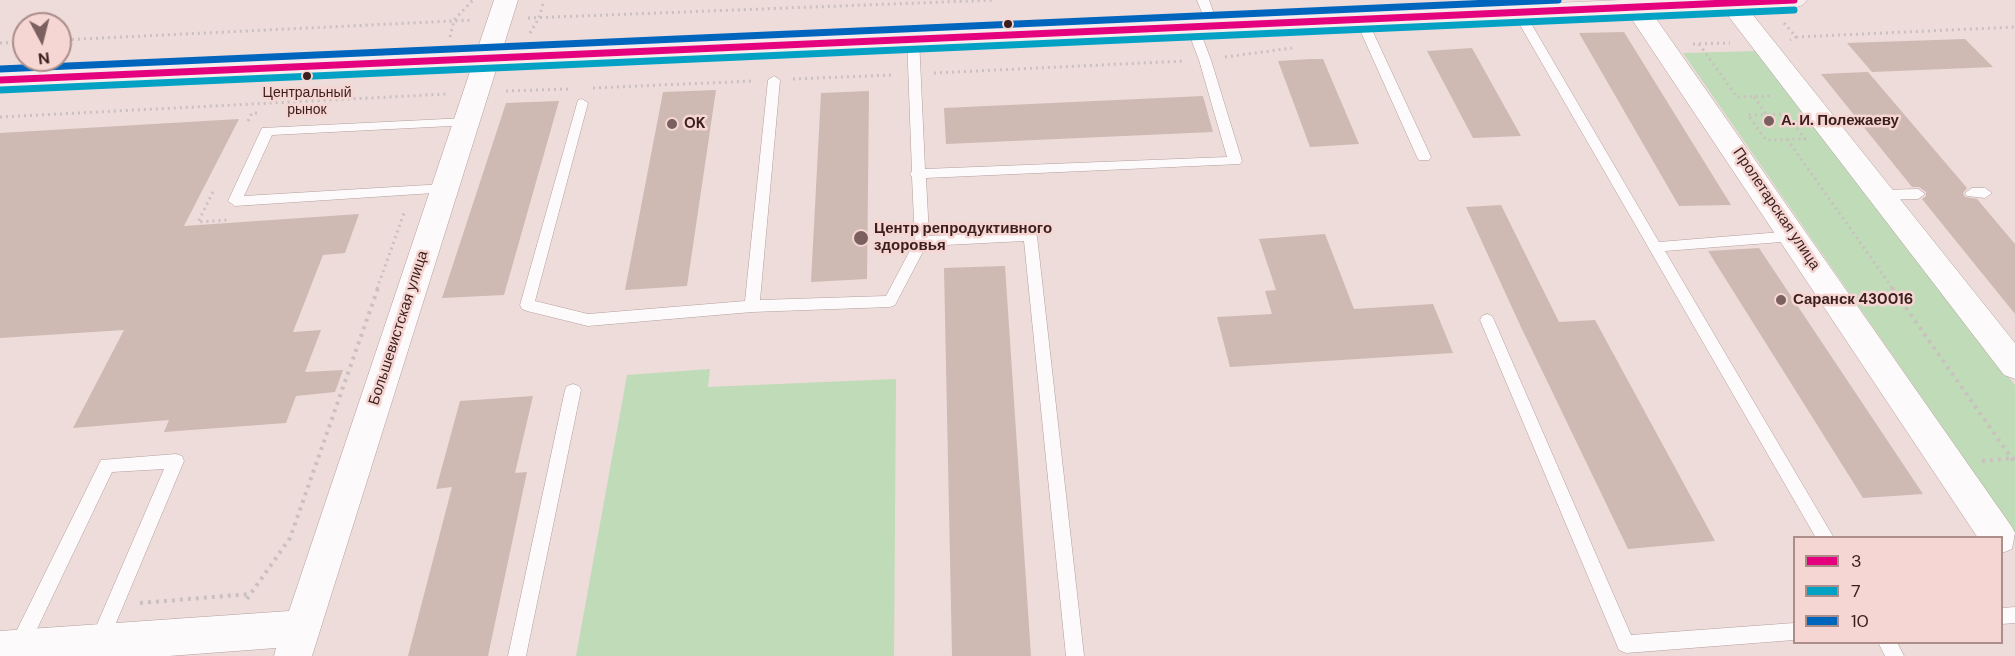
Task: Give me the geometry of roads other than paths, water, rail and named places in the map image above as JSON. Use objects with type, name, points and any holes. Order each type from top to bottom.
[{"type":"main road","points":[[0,80],[1361,19],[1634,3],[1794,0]]},
{"type":"street","name":"Большевистская улица","points":[[297,642],[506,0]]},
{"type":"street","points":[[1729,1],[2015,366]]},
{"type":"street","name":"Пролетарская улица","points":[[1634,3],[1998,536]]},
{"type":"street","name":"Пролетарская улица","points":[[2003,543],[2015,560]]},
{"type":"street","points":[[9,649],[219,634],[297,642]]},
{"type":"lane","points":[[917,174],[1235,161],[1205,60],[1202,26],[1203,0]]},
{"type":"lane","points":[[1361,19],[1424,157]]},
{"type":"lane","points":[[1526,25],[1825,536]]},
{"type":"lane","points":[[582,103],[527,305],[588,320],[752,306],[890,301],[921,241],[913,38]]},
{"type":"lane","points":[[752,306],[774,80]]},
{"type":"lane","points":[[444,189],[235,201],[267,131],[470,108]]},
{"type":"lane","points":[[1881,195],[1918,194]]},
{"type":"lane","points":[[921,241],[1030,236],[1075,656]]},
{"type":"lane","points":[[1655,247],[1794,236]]},
{"type":"lane","points":[[1487,320],[1626,645],[1793,632]]},
{"type":"lane","points":[[518,656],[573,390]]},
{"type":"lane","points":[[9,649],[107,465],[176,461],[98,643]]},
{"type":"place","name":"Центральный рынок","points":[[307,76]]},
{"type":"place","name":"А. И. Полежаеву","points":[[1769,121]]},
{"type":"place","name":"OK","points":[[672,124]]},
{"type":"place","name":"Центр репродуктивного здоровья","points":[[861,238]]},
{"type":"place","name":"Саранск 430016","points":[[1781,300]]}]
